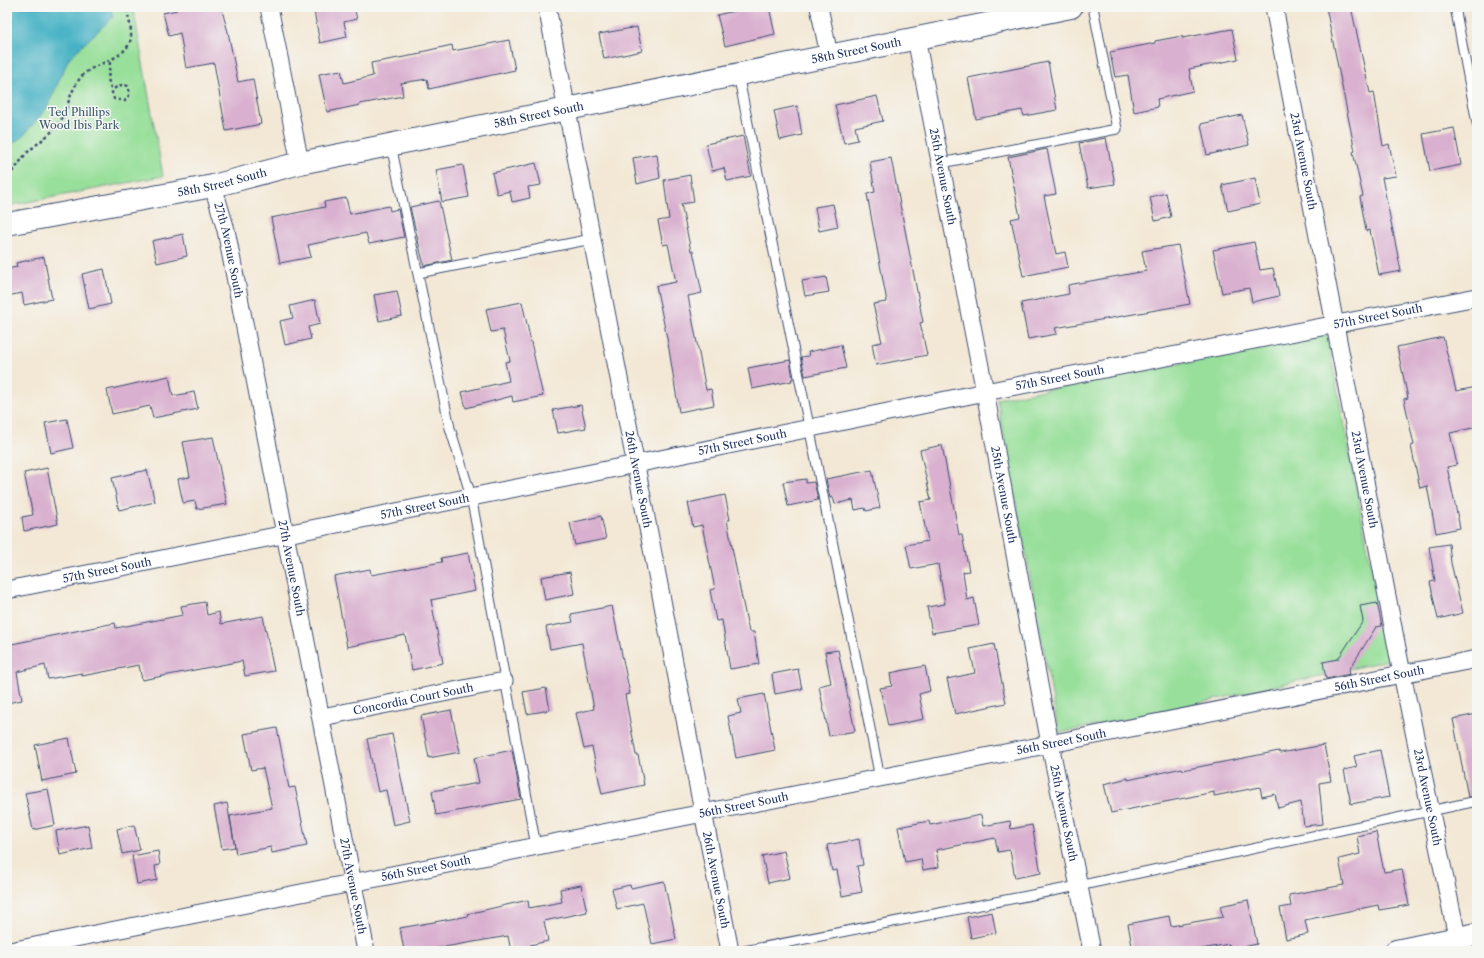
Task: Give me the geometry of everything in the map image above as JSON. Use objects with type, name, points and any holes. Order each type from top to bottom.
[{"type":"street","points":[[269,7],[300,163]]},
{"type":"street","name":"26th Avenue South","points":[[547,7],[730,951]]},
{"type":"street","points":[[819,7],[829,55]]},
{"type":"street","name":"58th Street South","points":[[7,224],[213,186],[300,163],[1070,7]]},
{"type":"street","name":"23rd Avenue South","points":[[1274,7],[1402,674],[1430,810],[1465,941]]},
{"type":"street","name":"25th Avenue South","points":[[916,38],[985,392],[1050,744],[1092,951]]},
{"type":"street","name":"27th Avenue South","points":[[213,186],[226,230],[322,717],[366,951]]},
{"type":"street","name":"57th Street South","points":[[7,590],[285,533],[636,464],[985,392],[1477,297]]},
{"type":"street","name":"56th Street South","points":[[10,951],[1477,659]]},
{"type":"street","name":"Concordia Court South","points":[[322,717],[504,681]]},
{"type":"street","points":[[1396,951],[1465,941]]},
{"type":"lane","points":[[941,163],[1117,129],[1092,7]]},
{"type":"lane","points":[[1455,7],[1477,123]]},
{"type":"lane","points":[[738,74],[880,778]]},
{"type":"lane","points":[[391,144],[450,428],[471,496],[504,681],[536,846]]},
{"type":"lane","points":[[418,273],[592,240]]},
{"type":"lane","points":[[744,951],[1078,886],[1477,801]]},
{"type":"path","points":[[7,175],[15,171],[26,154],[46,137],[62,118],[73,92],[83,76],[97,66],[110,61],[129,45],[131,35],[126,7]]},
{"type":"path","points":[[110,61],[108,79],[113,89],[114,99],[125,101],[130,94],[128,86],[121,85],[113,89]]},
{"type":"green space","name":"Ted Phillips Wood Ibis Park","points":[[7,7],[133,7],[163,176],[7,206]]},
{"type":"green space","points":[[1327,335],[1389,660],[1157,713],[1059,733],[997,399]]},
{"type":"water","points":[[7,7],[111,7],[113,17],[69,58],[47,108],[23,136],[7,148]]},
{"type":"building","points":[[176,7],[221,7],[228,32],[238,82],[253,79],[261,124],[226,131],[214,63],[186,68],[180,33],[169,36],[163,13],[177,10]]},
{"type":"building","points":[[336,7],[354,7],[357,19],[344,22],[347,37],[320,43],[314,11]]},
{"type":"building","points":[[751,7],[769,7],[775,34],[725,46],[717,15]]},
{"type":"building","points":[[1326,7],[1351,7],[1370,93],[1374,92],[1383,146],[1389,144],[1396,176],[1382,178],[1401,271],[1379,275],[1370,230],[1366,231],[1360,197],[1363,196],[1353,152],[1355,151]]},
{"type":"building","points":[[637,27],[642,51],[604,59],[599,34]]},
{"type":"building","points":[[1232,29],[1238,59],[1189,69],[1193,91],[1157,99],[1158,107],[1134,112],[1128,75],[1115,77],[1110,52],[1155,43],[1155,41]]},
{"type":"building","points":[[509,40],[515,70],[429,89],[427,79],[401,83],[403,96],[327,112],[319,74],[341,70],[344,83],[373,76],[371,63],[421,54],[421,52],[452,45],[453,51]]},
{"type":"building","points":[[1048,62],[1057,110],[1024,116],[1022,110],[976,119],[968,78]]},
{"type":"building","points":[[877,96],[883,121],[855,127],[858,140],[844,143],[835,105]]},
{"type":"building","points":[[797,106],[802,135],[780,140],[774,111]]},
{"type":"building","points":[[1242,115],[1249,145],[1207,155],[1201,124]]},
{"type":"building","points":[[1454,128],[1461,165],[1430,171],[1423,134]]},
{"type":"building","points":[[743,136],[751,176],[727,181],[724,168],[712,171],[706,144]]},
{"type":"building","points":[[1106,138],[1115,184],[1088,188],[1079,143]]},
{"type":"building","points":[[1047,149],[1056,194],[1044,196],[1056,254],[1065,252],[1068,267],[1023,276],[1011,219],[1020,217],[1008,157]]},
{"type":"building","points":[[657,154],[660,178],[637,184],[633,158]]},
{"type":"building","points":[[891,158],[923,322],[920,323],[927,355],[876,365],[872,344],[882,342],[873,304],[887,302],[867,194],[875,192],[870,162]]},
{"type":"building","points":[[536,163],[541,185],[528,187],[530,198],[512,202],[510,191],[497,194],[492,173]]},
{"type":"building","points":[[463,165],[469,197],[442,202],[436,170]]},
{"type":"building","points":[[690,175],[694,202],[681,204],[702,293],[688,296],[706,390],[711,389],[714,405],[679,412],[668,343],[656,286],[676,282],[668,244],[663,245],[658,221],[669,219],[664,180]]},
{"type":"building","points":[[1255,178],[1260,204],[1228,211],[1222,185]]},
{"type":"building","points":[[1166,193],[1171,217],[1155,221],[1150,197]]},
{"type":"building","points":[[346,198],[350,214],[389,206],[390,211],[398,209],[404,237],[369,244],[366,233],[308,245],[311,257],[280,263],[271,218],[325,207],[324,202]]},
{"type":"building","points":[[439,201],[452,260],[424,266],[410,207]]},
{"type":"building","points":[[833,204],[838,227],[819,231],[815,207]]},
{"type":"building","points":[[183,234],[187,256],[157,263],[152,241]]},
{"type":"building","points":[[1254,242],[1260,270],[1273,268],[1279,296],[1252,302],[1249,288],[1222,293],[1213,250]]},
{"type":"building","points":[[1178,245],[1190,304],[1055,328],[1057,334],[1028,339],[1021,303],[1069,294],[1068,285],[1146,271],[1142,251]]},
{"type":"building","points":[[44,257],[52,299],[24,305],[22,293],[7,296],[7,269],[17,267],[16,263]]},
{"type":"building","points":[[104,269],[111,304],[89,309],[82,274]]},
{"type":"building","points":[[826,277],[829,292],[805,296],[802,281]]},
{"type":"building","points":[[397,291],[402,316],[379,321],[374,295]]},
{"type":"building","points":[[315,300],[320,324],[308,327],[311,339],[285,345],[280,321],[293,318],[290,306]]},
{"type":"building","points":[[522,302],[543,396],[513,402],[512,396],[466,408],[462,392],[509,381],[505,362],[510,361],[503,330],[491,332],[486,309]]},
{"type":"building","points":[[1443,337],[1456,391],[1477,387],[1477,427],[1450,433],[1457,465],[1447,467],[1460,528],[1436,533],[1427,486],[1420,488],[1411,446],[1414,445],[1404,399],[1408,398],[1397,347]]},
{"type":"building","points":[[841,345],[846,368],[805,376],[801,357],[809,356],[808,352]]},
{"type":"building","points":[[790,360],[792,381],[752,389],[748,368]]},
{"type":"building","points":[[169,376],[173,396],[194,392],[198,409],[153,418],[150,406],[112,414],[107,390]]},
{"type":"building","points":[[581,405],[586,428],[558,433],[553,410]]},
{"type":"building","points":[[67,419],[73,448],[51,453],[45,423]]},
{"type":"building","points":[[213,437],[227,504],[197,509],[195,501],[183,503],[178,479],[190,477],[183,442]]},
{"type":"building","points":[[942,445],[959,535],[962,535],[969,571],[963,572],[967,600],[974,598],[979,625],[932,633],[927,607],[945,604],[938,564],[911,569],[906,545],[928,541],[920,502],[931,500],[920,450]]},
{"type":"building","points":[[47,468],[58,524],[24,531],[22,517],[33,515],[24,473]]},
{"type":"building","points":[[147,470],[155,502],[119,510],[112,478]]},
{"type":"building","points":[[872,470],[880,508],[866,511],[865,508],[855,510],[853,500],[835,504],[833,497],[830,498],[826,479]]},
{"type":"building","points":[[806,479],[806,483],[814,482],[818,500],[788,506],[783,482]]},
{"type":"building","points":[[725,495],[730,520],[727,520],[739,584],[749,632],[754,632],[759,664],[730,669],[722,620],[716,621],[710,590],[715,589],[702,525],[693,527],[688,503]]},
{"type":"building","points":[[601,516],[606,539],[575,545],[570,523]]},
{"type":"building","points":[[1449,544],[1451,563],[1463,613],[1438,619],[1430,582],[1435,581],[1429,547]]},
{"type":"building","points":[[468,553],[475,591],[431,600],[443,663],[412,670],[405,635],[347,647],[334,576],[370,569],[371,575],[442,562],[441,558]]},
{"type":"building","points":[[570,572],[574,594],[545,600],[541,577]]},
{"type":"building","points":[[205,602],[207,615],[219,612],[221,624],[263,616],[274,671],[245,676],[242,661],[142,680],[139,665],[82,676],[82,673],[48,679],[45,665],[17,672],[22,700],[7,703],[7,645],[115,623],[116,628],[183,615],[181,606]]},
{"type":"building","points":[[1377,603],[1382,626],[1376,627],[1349,670],[1350,674],[1326,679],[1323,662],[1338,659],[1363,621],[1360,606]]},
{"type":"building","points":[[612,606],[630,694],[625,695],[636,755],[638,755],[644,785],[602,794],[592,747],[584,749],[576,713],[594,709],[582,643],[550,649],[546,627],[573,622],[571,614]]},
{"type":"building","points":[[994,644],[1006,703],[955,714],[947,679],[975,673],[970,649]]},
{"type":"building","points":[[838,650],[855,731],[829,736],[819,686],[831,683],[825,652]]},
{"type":"building","points":[[925,666],[930,691],[919,694],[924,719],[888,726],[880,688],[892,686],[890,673]]},
{"type":"building","points":[[798,669],[802,689],[775,694],[772,674]]},
{"type":"building","points":[[546,688],[550,710],[527,714],[523,692]]},
{"type":"building","points":[[764,694],[775,750],[736,758],[728,716],[741,713],[738,699]]},
{"type":"building","points":[[451,710],[460,752],[429,758],[421,716]]},
{"type":"building","points":[[1477,714],[1477,795],[1468,797],[1453,719]]},
{"type":"building","points":[[277,728],[289,788],[295,787],[307,846],[272,853],[271,847],[236,854],[230,816],[272,808],[263,768],[251,770],[244,734]]},
{"type":"building","points":[[392,734],[410,821],[393,825],[386,790],[378,792],[367,739]]},
{"type":"building","points":[[69,738],[76,774],[42,781],[35,745]]},
{"type":"building","points":[[1324,745],[1331,781],[1319,783],[1323,824],[1304,826],[1301,802],[1278,808],[1275,794],[1262,797],[1260,787],[1214,796],[1214,792],[1111,813],[1104,784],[1182,768],[1183,770],[1279,751],[1280,753]]},
{"type":"building","points":[[512,750],[521,799],[436,815],[432,791],[479,783],[474,758]]},
{"type":"building","points":[[1380,750],[1389,797],[1351,804],[1344,770],[1357,767],[1354,756]]},
{"type":"building","points":[[48,789],[55,825],[33,830],[25,793]]},
{"type":"building","points":[[227,803],[235,847],[222,849],[214,806]]},
{"type":"building","points":[[981,815],[983,826],[1010,821],[1011,829],[1032,825],[1041,873],[1015,878],[1010,850],[998,852],[995,838],[936,850],[939,867],[923,870],[921,859],[905,862],[898,827],[929,821],[930,825]]},
{"type":"building","points":[[88,825],[92,848],[60,855],[56,831]]},
{"type":"building","points":[[134,825],[140,850],[122,854],[117,829]]},
{"type":"building","points":[[1376,832],[1384,872],[1402,869],[1409,905],[1379,910],[1378,905],[1305,920],[1308,934],[1286,939],[1280,908],[1291,906],[1289,895],[1344,885],[1339,859],[1360,854],[1357,836]]},
{"type":"building","points":[[859,839],[863,865],[857,866],[862,892],[842,896],[837,870],[832,871],[827,845]]},
{"type":"building","points":[[158,851],[160,865],[155,866],[157,880],[137,884],[132,856]]},
{"type":"building","points":[[784,851],[790,878],[768,883],[762,856]]},
{"type":"building","points":[[664,881],[676,939],[652,944],[643,903],[617,909],[612,889],[630,885],[631,888]]},
{"type":"building","points":[[581,885],[587,912],[544,921],[548,941],[530,945],[531,951],[511,951],[508,936],[421,951],[404,951],[400,928],[468,916],[467,914],[528,900],[529,908],[562,902],[560,889]]},
{"type":"building","points":[[1248,900],[1257,944],[1230,950],[1229,944],[1190,951],[1133,951],[1128,924],[1169,916],[1171,926],[1223,917],[1220,906]]},
{"type":"building","points":[[992,912],[996,933],[971,938],[967,917]]}]
